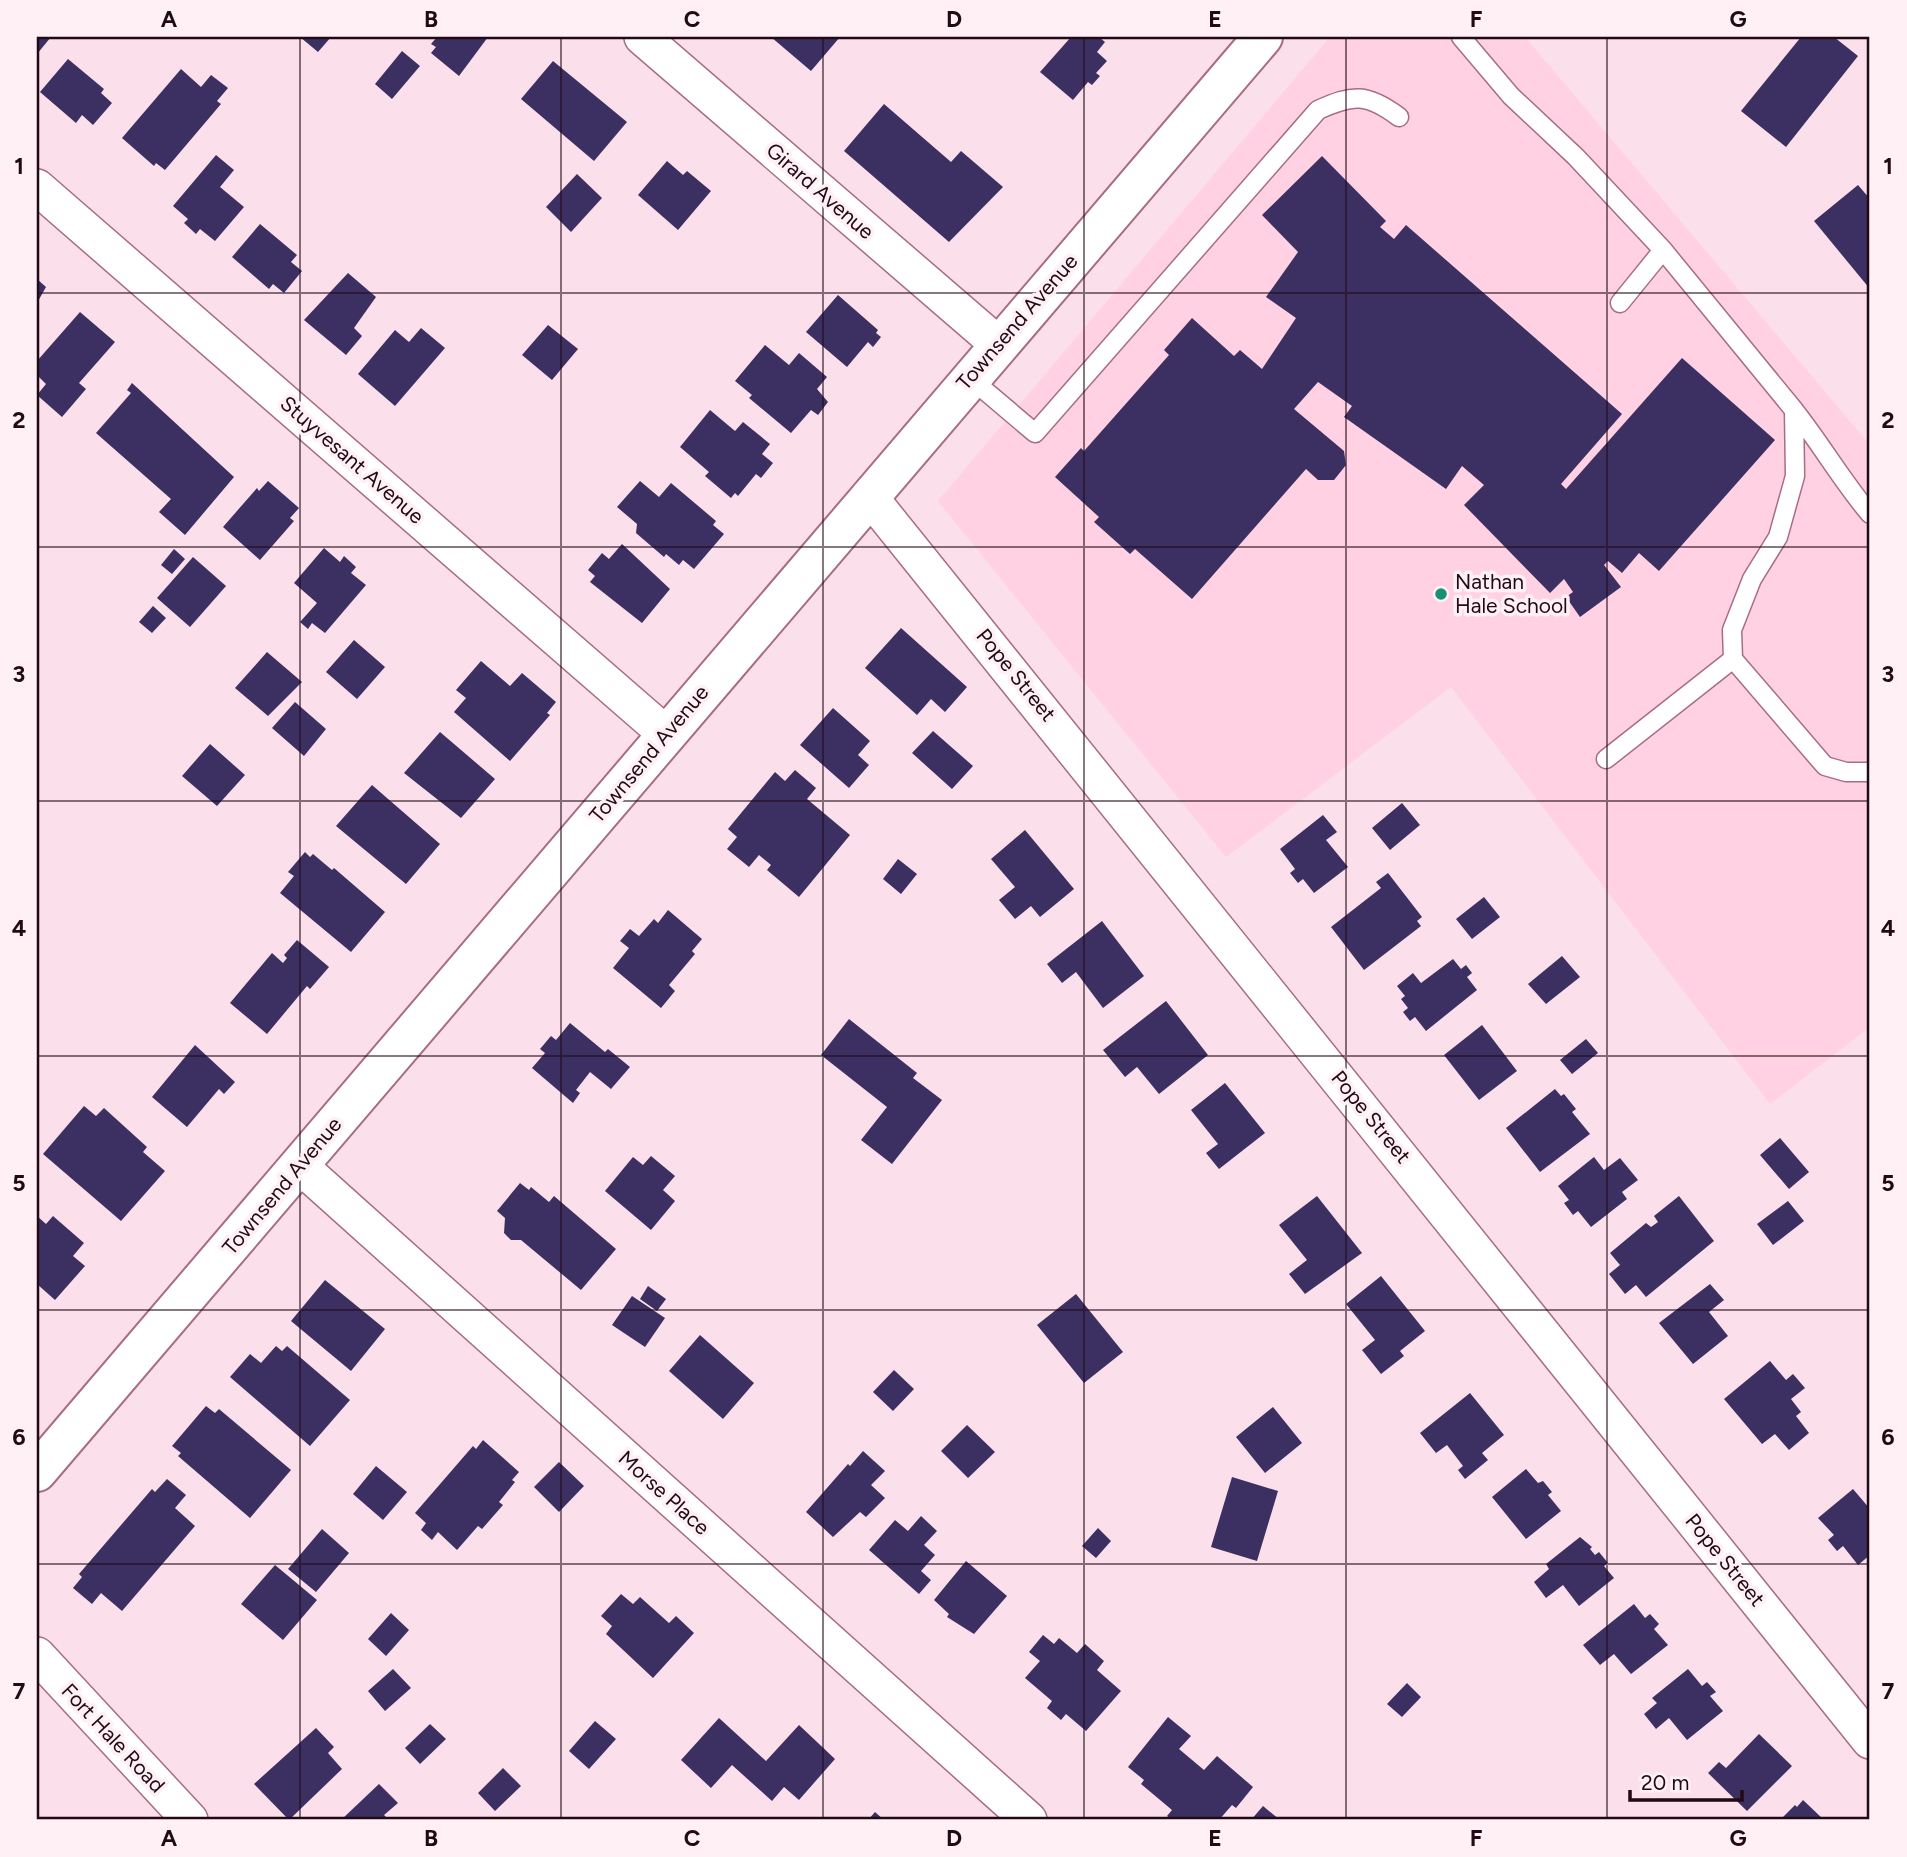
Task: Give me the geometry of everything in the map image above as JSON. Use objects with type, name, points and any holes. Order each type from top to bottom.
[{"type":"main road","name":"Townsend Avenue","points":[[37,1472],[1263,37]]},
{"type":"street","name":"Girard Avenue","points":[[642,37],[999,345]]},
{"type":"street","name":"Stuyvesant Avenue","points":[[37,187],[666,734]]},
{"type":"street","name":"Pope Street","points":[[869,496],[1870,1741]]},
{"type":"street","name":"Morse Place","points":[[299,1165],[1029,1820]]},
{"type":"street","name":"Fort Hale Road","points":[[37,1655],[190,1820]]},
{"type":"lane","points":[[1461,37],[1511,96],[1576,157],[1663,250],[1794,410],[1823,447],[1847,487],[1870,514]]},
{"type":"lane","points":[[970,378],[1035,433],[1318,110],[1346,97],[1379,102],[1399,117]]},
{"type":"lane","points":[[1620,303],[1663,250]]},
{"type":"lane","points":[[1794,410],[1795,477],[1778,537],[1752,579],[1732,630],[1733,659],[1825,766],[1846,772],[1870,772]]},
{"type":"lane","points":[[1606,759],[1733,659]]},
{"type":"shaded area","name":"Nathan Hale School","points":[[1330,37],[1525,37],[1870,445],[1870,1027],[1770,1104],[1451,687],[1226,857],[938,501]]},
{"type":"building","points":[[37,37],[51,37],[37,54]]},
{"type":"building","points":[[300,37],[331,37],[318,52]]},
{"type":"building","points":[[437,37],[488,37],[459,76],[431,53],[436,47],[431,44]]},
{"type":"building","points":[[771,37],[840,37],[811,71]]},
{"type":"building","points":[[1071,37],[1099,37],[1105,42],[1097,52],[1107,61],[1096,73],[1100,76],[1092,85],[1088,82],[1073,100],[1040,72]]},
{"type":"building","points":[[1801,37],[1834,37],[1858,56],[1786,147],[1741,111]]},
{"type":"building","points":[[402,51],[420,66],[392,99],[375,84]]},
{"type":"building","points":[[68,59],[104,89],[101,93],[112,103],[93,125],[82,115],[76,123],[40,92]]},
{"type":"building","points":[[553,61],[627,122],[594,161],[521,99]]},
{"type":"building","points":[[181,69],[201,87],[211,75],[228,88],[217,101],[221,104],[165,170],[156,163],[154,166],[122,138]]},
{"type":"building","points":[[884,104],[951,162],[961,151],[1003,187],[949,242],[844,151]]},
{"type":"building","points":[[216,155],[234,170],[220,187],[244,207],[215,241],[200,229],[196,234],[184,223],[188,219],[173,206]]},
{"type":"building","points":[[1322,156],[1386,221],[1380,227],[1394,239],[1406,225],[1622,414],[1561,484],[1566,489],[1682,358],[1775,440],[1659,571],[1639,553],[1622,573],[1608,561],[1604,565],[1621,587],[1580,617],[1566,597],[1573,592],[1564,579],[1550,593],[1464,505],[1484,485],[1462,466],[1446,489],[1344,417],[1352,406],[1318,382],[1294,409],[1344,451],[1346,465],[1334,480],[1318,480],[1306,469],[1192,599],[1135,549],[1130,554],[1094,522],[1099,517],[1055,477],[1081,448],[1084,451],[1169,355],[1164,350],[1192,318],[1234,356],[1240,350],[1262,369],[1296,318],[1266,297],[1298,252],[1262,215]]},
{"type":"building","points":[[667,161],[683,175],[687,171],[711,191],[678,230],[638,195]]},
{"type":"building","points":[[577,174],[602,198],[571,232],[546,207]]},
{"type":"building","points":[[1858,185],[1870,199],[1870,289],[1814,221]]},
{"type":"building","points":[[260,224],[297,255],[291,262],[302,271],[284,293],[273,284],[269,289],[232,257]]},
{"type":"building","points":[[348,273],[376,297],[354,328],[362,336],[346,355],[304,320]]},
{"type":"building","points":[[37,279],[46,287],[37,303]]},
{"type":"building","points":[[838,295],[878,330],[876,333],[881,337],[873,347],[868,342],[847,367],[806,332]]},
{"type":"building","points":[[80,312],[115,342],[79,383],[86,389],[62,417],[37,395],[46,384],[37,375],[37,361]]},
{"type":"building","points":[[548,325],[578,349],[552,380],[522,355]]},
{"type":"building","points":[[421,328],[445,348],[395,406],[358,374],[395,330],[409,342]]},
{"type":"building","points":[[765,345],[789,365],[799,353],[827,377],[817,389],[828,402],[818,415],[811,410],[791,433],[749,398],[752,395],[735,381]]},
{"type":"building","points":[[132,383],[234,477],[185,535],[159,512],[171,499],[96,433],[131,393],[127,390]]},
{"type":"building","points":[[710,410],[735,431],[743,422],[770,444],[762,454],[773,463],[761,478],[756,474],[738,496],[735,493],[731,498],[705,476],[709,472],[680,447]]},
{"type":"building","points":[[268,481],[299,508],[290,518],[294,521],[260,560],[223,527],[257,488],[259,491]]},
{"type":"building","points":[[640,481],[659,497],[671,483],[716,521],[713,525],[724,534],[694,569],[683,560],[679,565],[666,554],[664,557],[636,533],[637,524],[617,507]]},
{"type":"building","points":[[622,544],[670,589],[642,623],[590,582],[595,576],[588,570],[602,553],[609,559]]},
{"type":"building","points":[[324,548],[340,562],[344,556],[356,567],[351,573],[366,585],[325,633],[312,623],[308,629],[300,622],[317,603],[294,583]]},
{"type":"building","points":[[174,549],[185,559],[172,574],[161,565]]},
{"type":"building","points":[[193,557],[226,586],[190,627],[157,598]]},
{"type":"building","points":[[153,606],[166,618],[152,633],[139,622]]},
{"type":"building","points":[[901,628],[967,687],[945,712],[931,699],[917,715],[865,668]]},
{"type":"building","points":[[354,640],[385,667],[357,699],[326,672]]},
{"type":"building","points":[[267,652],[302,682],[268,716],[235,688]]},
{"type":"building","points":[[481,661],[510,686],[522,673],[556,702],[547,713],[550,715],[510,761],[454,712],[466,698],[456,690]]},
{"type":"building","points":[[295,702],[326,729],[304,756],[272,728]]},
{"type":"building","points":[[833,708],[870,741],[858,755],[869,765],[849,788],[800,745]]},
{"type":"building","points":[[933,731],[973,766],[952,789],[912,753]]},
{"type":"building","points":[[440,732],[495,779],[461,818],[404,773]]},
{"type":"building","points":[[210,744],[245,775],[217,806],[182,776]]},
{"type":"building","points":[[795,770],[816,788],[807,799],[850,835],[799,897],[767,870],[771,865],[759,855],[749,867],[727,849],[737,837],[728,829],[775,772],[785,781]]},
{"type":"building","points":[[372,785],[440,844],[406,884],[336,826]]},
{"type":"building","points":[[1402,803],[1420,825],[1390,850],[1372,828]]},
{"type":"building","points":[[1323,815],[1337,832],[1326,840],[1348,867],[1314,893],[1303,879],[1298,883],[1290,873],[1295,869],[1280,849]]},
{"type":"building","points":[[1025,830],[1074,889],[1040,917],[1031,906],[1015,919],[999,900],[1015,887],[991,859]]},
{"type":"building","points":[[305,852],[310,857],[313,854],[332,870],[334,868],[385,912],[351,952],[280,893],[294,876],[288,872]]},
{"type":"building","points":[[898,859],[917,874],[901,894],[883,879]]},
{"type":"building","points":[[1388,873],[1422,917],[1417,921],[1421,926],[1364,970],[1331,927],[1381,888],[1376,882]]},
{"type":"building","points":[[1484,897],[1500,917],[1472,939],[1456,919]]},
{"type":"building","points":[[668,910],[702,939],[692,951],[695,954],[669,985],[675,991],[661,1008],[613,968],[629,948],[620,941],[630,929],[639,936],[654,919],[658,923]]},
{"type":"building","points":[[1102,921],[1144,976],[1103,1008],[1076,972],[1062,983],[1047,964]]},
{"type":"building","points":[[297,940],[329,967],[310,989],[307,986],[267,1034],[230,1003],[272,953],[283,963],[287,958],[284,955]]},
{"type":"building","points":[[1562,956],[1580,977],[1546,1004],[1528,984]]},
{"type":"building","points":[[1453,959],[1461,969],[1466,965],[1472,973],[1467,977],[1477,990],[1426,1031],[1415,1017],[1410,1021],[1403,1012],[1408,1008],[1401,999],[1405,996],[1397,986],[1413,973],[1421,983]]},
{"type":"building","points":[[1166,1001],[1208,1055],[1159,1094],[1137,1067],[1125,1077],[1103,1050]]},
{"type":"building","points":[[849,1019],[917,1073],[913,1078],[942,1100],[892,1164],[861,1140],[887,1107],[821,1055]]},
{"type":"building","points":[[570,1023],[605,1052],[608,1049],[630,1067],[611,1089],[590,1072],[576,1090],[580,1093],[573,1103],[532,1068],[545,1053],[540,1049],[551,1036],[556,1040]]},
{"type":"building","points":[[1482,1025],[1517,1071],[1479,1100],[1444,1055]]},
{"type":"building","points":[[1586,1039],[1598,1053],[1572,1074],[1560,1060]]},
{"type":"building","points":[[195,1045],[235,1082],[224,1094],[219,1089],[187,1127],[152,1097]]},
{"type":"building","points":[[1225,1083],[1265,1133],[1219,1169],[1206,1153],[1218,1144],[1191,1110]]},
{"type":"building","points":[[1555,1089],[1561,1096],[1564,1094],[1576,1109],[1572,1112],[1590,1134],[1540,1172],[1506,1128]]},
{"type":"building","points":[[84,1106],[96,1116],[104,1108],[147,1147],[143,1152],[165,1171],[121,1221],[43,1154]]},
{"type":"building","points":[[1780,1138],[1809,1172],[1789,1189],[1760,1155]]},
{"type":"building","points":[[651,1156],[675,1176],[663,1190],[675,1201],[651,1230],[605,1191],[633,1157],[643,1165]]},
{"type":"building","points":[[1594,1157],[1604,1170],[1620,1158],[1638,1180],[1622,1192],[1627,1199],[1591,1227],[1578,1211],[1573,1215],[1564,1203],[1569,1200],[1558,1186]]},
{"type":"building","points":[[520,1183],[529,1190],[531,1187],[549,1202],[554,1196],[616,1249],[581,1290],[521,1240],[511,1240],[504,1233],[505,1218],[497,1211]]},
{"type":"building","points":[[1317,1196],[1362,1253],[1305,1294],[1289,1274],[1307,1260],[1279,1225]]},
{"type":"building","points":[[1679,1196],[1714,1241],[1646,1297],[1636,1285],[1625,1294],[1609,1274],[1620,1265],[1610,1253],[1646,1223],[1651,1227],[1658,1222],[1654,1216]]},
{"type":"building","points":[[1788,1201],[1804,1221],[1773,1245],[1757,1224]]},
{"type":"building","points":[[37,1216],[46,1224],[53,1216],[84,1243],[73,1256],[85,1266],[55,1300],[37,1284]]},
{"type":"building","points":[[1381,1276],[1425,1331],[1400,1351],[1404,1356],[1381,1374],[1362,1350],[1375,1340],[1346,1304]]},
{"type":"building","points":[[325,1280],[385,1329],[351,1371],[291,1321]]},
{"type":"building","points":[[1710,1284],[1724,1300],[1709,1312],[1728,1336],[1693,1364],[1659,1323]]},
{"type":"building","points":[[648,1286],[666,1299],[657,1311],[640,1299]]},
{"type":"building","points":[[1076,1294],[1123,1352],[1084,1383],[1037,1325]]},
{"type":"building","points":[[632,1296],[665,1318],[645,1347],[612,1325]]},
{"type":"building","points":[[700,1335],[754,1383],[723,1419],[669,1371]]},
{"type":"building","points":[[276,1346],[282,1351],[287,1346],[350,1400],[310,1446],[230,1377],[250,1354],[261,1363]]},
{"type":"building","points":[[1770,1361],[1786,1380],[1793,1374],[1805,1388],[1791,1399],[1801,1412],[1796,1416],[1809,1433],[1789,1450],[1775,1434],[1762,1444],[1724,1399]]},
{"type":"building","points":[[894,1370],[914,1389],[893,1411],[873,1392]]},
{"type":"building","points":[[1470,1393],[1504,1435],[1482,1453],[1488,1460],[1465,1479],[1458,1470],[1463,1466],[1447,1445],[1436,1453],[1420,1433]]},
{"type":"building","points":[[206,1406],[215,1413],[219,1409],[291,1470],[250,1518],[178,1456],[181,1453],[172,1446]]},
{"type":"building","points":[[1273,1407],[1302,1443],[1265,1473],[1236,1437]]},
{"type":"building","points":[[967,1425],[995,1452],[968,1478],[941,1451]]},
{"type":"building","points":[[483,1440],[519,1472],[512,1480],[515,1482],[499,1502],[503,1505],[482,1529],[478,1526],[457,1550],[438,1532],[432,1540],[421,1530],[426,1523],[415,1513],[473,1446],[476,1449]]},
{"type":"building","points":[[863,1451],[885,1471],[871,1485],[885,1498],[866,1517],[860,1512],[833,1537],[806,1512]]},
{"type":"building","points":[[559,1462],[584,1486],[559,1512],[534,1487]]},
{"type":"building","points":[[376,1466],[407,1492],[383,1520],[353,1494]]},
{"type":"building","points":[[1526,1469],[1538,1483],[1543,1481],[1552,1492],[1548,1495],[1561,1511],[1526,1539],[1492,1497]]},
{"type":"building","points":[[1232,1477],[1278,1491],[1257,1561],[1211,1547]]},
{"type":"building","points":[[167,1479],[186,1495],[175,1508],[195,1526],[122,1611],[101,1593],[92,1604],[73,1588],[82,1577],[79,1574],[152,1489],[155,1492]]},
{"type":"building","points":[[1853,1489],[1870,1509],[1870,1555],[1858,1565],[1843,1546],[1837,1551],[1828,1540],[1834,1535],[1818,1518]]},
{"type":"building","points":[[921,1516],[937,1531],[924,1545],[935,1555],[921,1571],[931,1580],[919,1594],[869,1550],[895,1520],[908,1531]]},
{"type":"building","points":[[1098,1528],[1111,1541],[1096,1558],[1082,1546]]},
{"type":"building","points":[[322,1529],[349,1553],[316,1592],[288,1569]]},
{"type":"building","points":[[1580,1537],[1592,1547],[1590,1549],[1595,1555],[1599,1552],[1608,1563],[1604,1566],[1614,1578],[1579,1606],[1563,1585],[1546,1598],[1534,1582],[1549,1569],[1546,1564]]},
{"type":"building","points":[[966,1561],[1007,1596],[974,1634],[947,1617],[949,1614],[934,1600]]},
{"type":"building","points":[[275,1565],[317,1600],[283,1640],[241,1604]]},
{"type":"building","points":[[621,1594],[633,1604],[640,1597],[669,1623],[676,1616],[694,1633],[653,1678],[606,1634],[612,1626],[601,1616]]},
{"type":"building","points":[[1634,1604],[1645,1618],[1650,1614],[1659,1624],[1654,1629],[1668,1645],[1631,1674],[1614,1654],[1600,1665],[1583,1645]]},
{"type":"building","points":[[391,1613],[409,1630],[386,1656],[368,1639]]},
{"type":"building","points":[[1043,1635],[1054,1644],[1059,1638],[1077,1653],[1085,1644],[1104,1661],[1097,1670],[1121,1691],[1086,1731],[1066,1714],[1061,1720],[1047,1708],[1052,1701],[1025,1678],[1040,1661],[1029,1652]]},
{"type":"building","points":[[393,1669],[411,1688],[385,1711],[368,1691]]},
{"type":"building","points":[[1688,1669],[1702,1686],[1707,1682],[1716,1692],[1710,1696],[1723,1711],[1687,1740],[1669,1718],[1656,1729],[1644,1714],[1657,1703],[1652,1698]]},
{"type":"building","points":[[1407,1683],[1421,1697],[1402,1717],[1387,1704]]},
{"type":"building","points":[[1168,1717],[1191,1736],[1179,1749],[1204,1770],[1217,1756],[1253,1787],[1236,1808],[1232,1805],[1219,1820],[1172,1820],[1167,1816],[1172,1810],[1141,1784],[1144,1780],[1128,1767]]},
{"type":"building","points":[[719,1718],[766,1761],[799,1725],[835,1759],[799,1800],[784,1787],[772,1801],[732,1765],[711,1788],[681,1760]]},
{"type":"building","points":[[595,1721],[616,1739],[589,1769],[569,1751]]},
{"type":"building","points":[[430,1724],[446,1739],[420,1764],[405,1748]]},
{"type":"building","points":[[316,1728],[334,1747],[328,1753],[342,1769],[289,1820],[254,1784]]},
{"type":"building","points":[[1759,1734],[1792,1766],[1747,1811],[1708,1773],[1719,1762],[1726,1768]]},
{"type":"building","points":[[503,1768],[521,1786],[495,1811],[478,1793]]},
{"type":"building","points":[[379,1784],[398,1803],[384,1815],[389,1820],[341,1820]]},
{"type":"building","points":[[1803,1800],[1824,1820],[1780,1820],[1795,1805],[1797,1807]]},
{"type":"building","points":[[1263,1806],[1280,1820],[1251,1820]]},
{"type":"building","points":[[875,1812],[884,1820],[868,1820]]},
{"type":"place","name":"Nathan Hale School","points":[[1441,594]]}]
